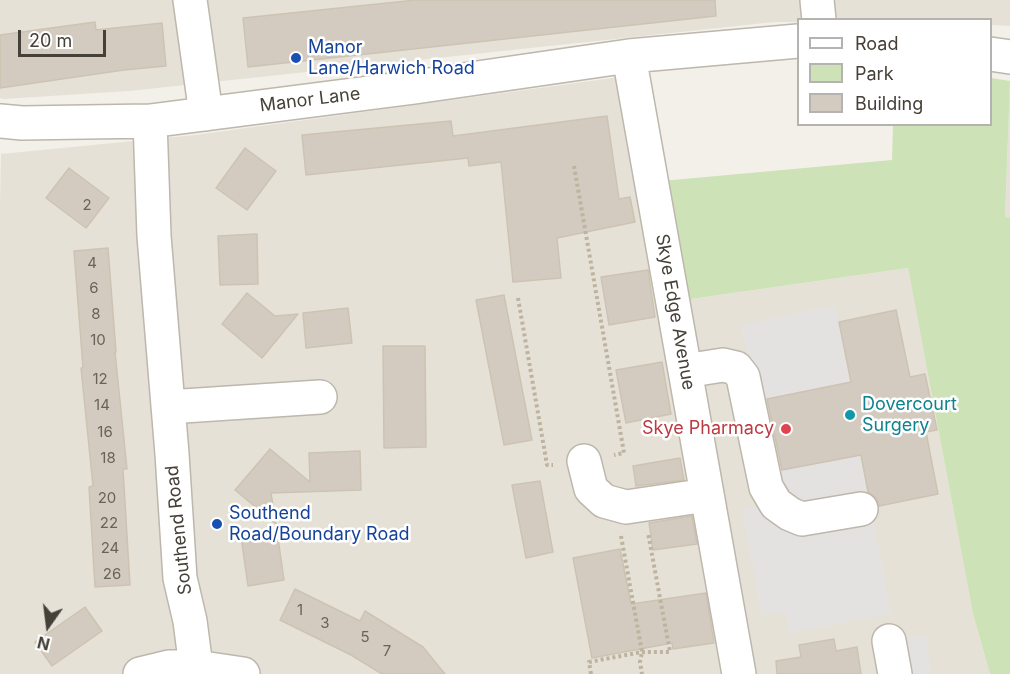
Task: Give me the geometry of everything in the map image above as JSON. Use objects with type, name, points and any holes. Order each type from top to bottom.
[{"type":"street","points":[[190,0],[206,114]]},
{"type":"street","points":[[817,0],[819,18]]},
{"type":"street","name":"Manor Lane","points":[[0,121],[22,123],[150,121],[415,87],[629,56],[797,40]]},
{"type":"street","points":[[992,54],[1010,57]]},
{"type":"street","name":"Skye Edge Avenue","points":[[629,56],[740,674]]},
{"type":"street","name":"Southend Road","points":[[150,121],[154,236],[180,578],[190,621],[196,667]]},
{"type":"street","points":[[685,371],[723,365],[736,368],[743,377],[766,487],[776,504],[802,519],[861,509]]},
{"type":"street","points":[[168,407],[320,397]]},
{"type":"street","points":[[584,461],[591,489],[604,501],[629,504],[707,495]]},
{"type":"street","points":[[889,641],[895,674]]},
{"type":"street","points":[[140,674],[169,668],[196,667],[243,674]]},
{"type":"path","points":[[518,298],[547,465],[624,453],[573,166]]},
{"type":"path","points":[[629,504],[642,674]]},
{"type":"path","points":[[591,674],[589,662],[642,652],[670,652],[629,504]]},
{"type":"shaded area","points":[[0,0],[1010,0],[1010,26],[992,25],[992,18],[797,18],[797,22],[774,22],[129,91],[0,98]]},
{"type":"shaded area","points":[[642,74],[685,300],[908,268],[973,614],[990,674],[0,674],[1,154],[195,135]]},
{"type":"shaded area","points":[[1010,81],[1010,218],[1005,218]]},
{"type":"shaded area","points":[[836,305],[851,382],[763,400],[758,403],[741,325]]},
{"type":"shaded area","points":[[861,455],[891,614],[789,633],[785,611],[762,616],[742,509],[767,505],[761,474]]},
{"type":"shaded area","points":[[926,635],[931,674],[878,674],[874,643]]},
{"type":"green space","points":[[992,78],[1010,81],[1005,217],[1010,218],[1010,674],[990,674],[973,614],[908,268],[684,300],[662,181],[892,160],[893,126],[992,126]]},
{"type":"building","points":[[416,0],[715,0],[716,16],[248,67],[243,18]]},
{"type":"building","points":[[95,22],[96,30],[162,23],[166,66],[0,88],[0,35]]},
{"type":"building","points":[[607,116],[619,199],[630,197],[635,222],[557,238],[561,278],[513,282],[501,162],[469,166],[468,158],[306,175],[302,135],[451,121],[453,136]]},
{"type":"building","points":[[245,148],[276,171],[247,210],[216,188]]},
{"type":"building","points":[[69,168],[109,198],[86,228],[46,198]]},
{"type":"building","points":[[257,234],[258,284],[220,285],[218,236]]},
{"type":"building","points":[[108,248],[115,352],[127,469],[123,469],[130,585],[95,587],[89,487],[93,486],[81,368],[83,368],[74,251]]},
{"type":"building","points":[[648,270],[655,317],[609,325],[601,277]]},
{"type":"building","points":[[247,293],[275,316],[298,314],[262,358],[222,324]]},
{"type":"building","points":[[504,295],[532,440],[504,445],[476,300]]},
{"type":"building","points":[[348,308],[352,343],[306,348],[303,313]]},
{"type":"building","name":"Dovercourt Surgery","points":[[896,310],[910,377],[925,374],[937,430],[926,432],[938,494],[879,506],[876,498],[868,492],[861,455],[782,470],[767,399],[851,382],[839,322]]},
{"type":"building","points":[[383,346],[425,346],[426,447],[384,448]]},
{"type":"building","points":[[662,362],[671,414],[626,423],[616,370]]},
{"type":"building","points":[[270,449],[310,482],[309,453],[360,451],[361,490],[271,493],[276,524],[235,490]]},
{"type":"building","points":[[680,458],[684,480],[636,486],[633,466]]},
{"type":"building","points":[[540,481],[553,552],[526,558],[512,485]]},
{"type":"building","points":[[692,516],[697,544],[653,550],[649,523]]},
{"type":"building","points":[[277,531],[284,580],[248,586],[241,537]]},
{"type":"building","points":[[620,549],[631,604],[706,593],[714,643],[673,649],[672,643],[592,658],[573,558]]},
{"type":"building","points":[[295,589],[360,621],[365,611],[423,647],[445,674],[382,674],[351,655],[280,620]]},
{"type":"building","points":[[85,607],[102,631],[52,666],[35,642]]},
{"type":"building","points":[[834,639],[836,651],[857,647],[861,674],[777,674],[776,661],[801,657],[799,645]]},
{"type":"place","name":"Manor Lane/Harwich Road","points":[[296,58]]},
{"type":"place","name":"Dovercourt Surgery","points":[[850,415]]},
{"type":"place","name":"Skye Pharmacy","points":[[786,429]]},
{"type":"place","name":"Southend Road/Boundary Road","points":[[217,524]]}]
